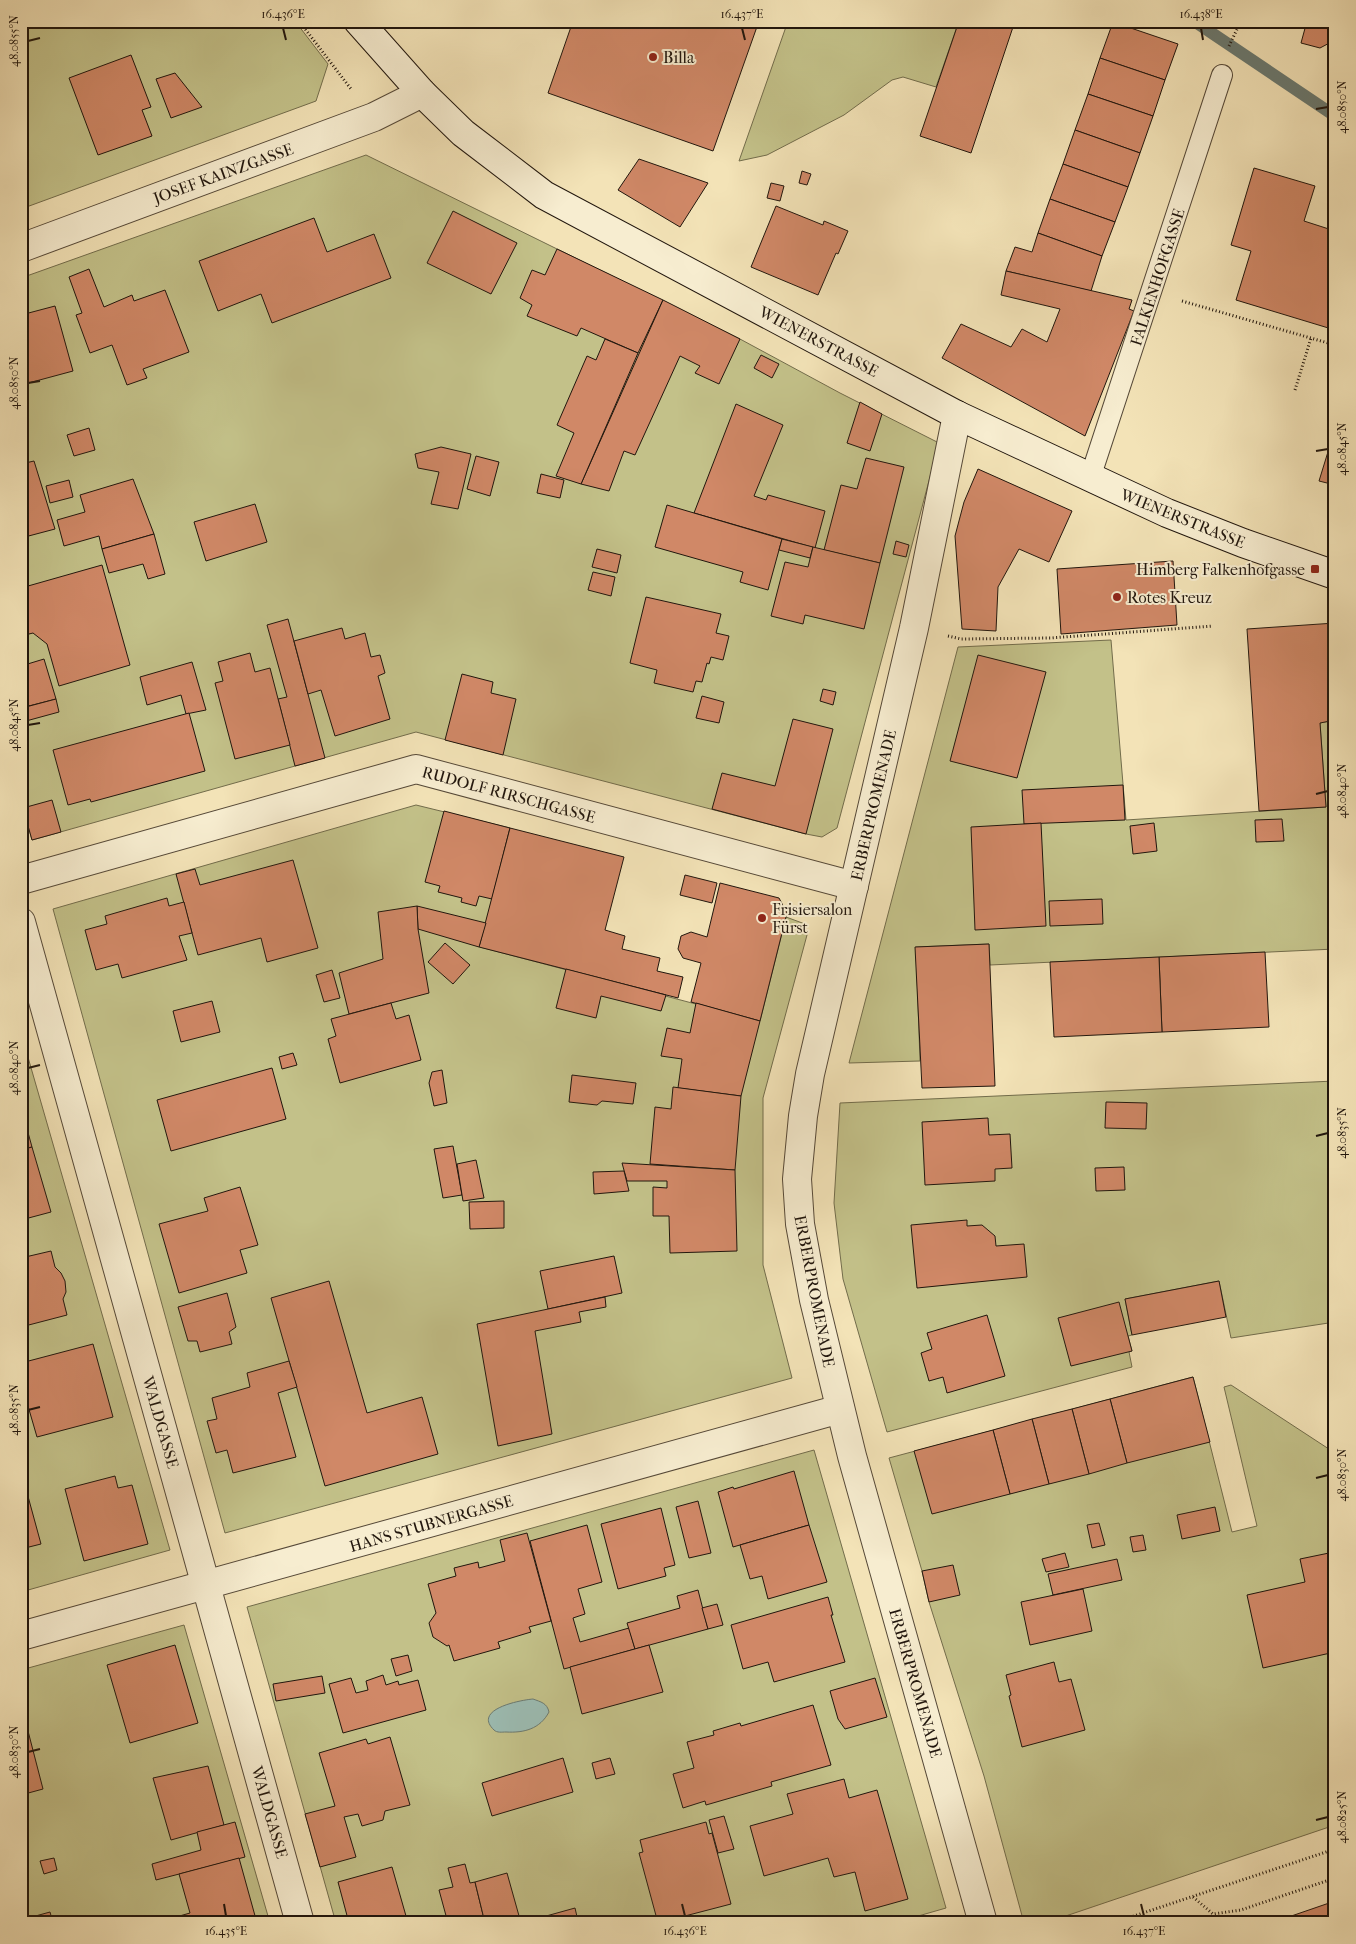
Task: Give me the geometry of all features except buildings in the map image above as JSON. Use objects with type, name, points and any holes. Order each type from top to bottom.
[{"type":"street","name":"WIENERSTRASSE","points":[[358,21],[422,93],[463,133],[544,195],[957,415],[1175,517],[1335,575]]},
{"type":"street","name":"JOSEF KAINZGASSE","points":[[21,248],[374,117],[422,93]]},
{"type":"street","name":"ERBERPROMENADE","points":[[957,415],[914,628],[810,1074],[803,1116],[797,1179],[800,1224],[814,1300],[840,1409],[983,1923]]},
{"type":"street","name":"RUDOLF RIRSCHGASSE","points":[[21,880],[416,769],[854,886]]},
{"type":"street","name":"WALDGASSE","points":[[21,922],[300,1923]]},
{"type":"street","name":"HANS STUBNERGASSE","points":[[21,1636],[840,1409]]},
{"type":"lane","name":"FALKENHOFGASSE","points":[[1090,478],[1222,75]]},
{"type":"path","points":[[299,21],[374,117]]},
{"type":"path","points":[[1226,52],[1241,22]]},
{"type":"path","points":[[1152,292],[1335,345]]},
{"type":"path","points":[[1295,390],[1311,338]]},
{"type":"path","points":[[914,628],[961,639],[1051,638],[1213,626]]},
{"type":"path","points":[[1113,1923],[1335,1849]]},
{"type":"path","points":[[1213,1914],[1241,1910],[1335,1878]]},
{"type":"path","points":[[1193,1896],[1213,1914]]},
{"type":"path","points":[[1209,1923],[1213,1914]]},
{"type":"shaded area","points":[[21,21],[295,21],[328,64],[316,101],[21,209]]},
{"type":"shaded area","points":[[788,21],[959,21],[936,87],[903,77],[892,80],[844,115],[767,155],[739,161]]},
{"type":"shaded area","points":[[366,155],[740,339],[840,393],[939,443],[837,828],[822,837],[806,834],[416,732],[32,840],[21,801],[21,278]]},
{"type":"shaded area","points":[[1111,640],[1126,820],[1326,807],[1320,723],[1335,720],[1335,949],[990,965],[989,944],[916,947],[920,1061],[849,1063],[958,647]]},
{"type":"shaded area","points":[[416,805],[510,828],[480,947],[760,1021],[786,917],[805,924],[807,935],[763,1098],[763,1265],[792,1378],[225,1533],[53,909]]},
{"type":"shaded area","points":[[21,1033],[170,1550],[21,1592]]},
{"type":"shaded area","points":[[1335,1081],[1335,1322],[1231,1338],[1219,1281],[1125,1299],[1132,1335],[1128,1336],[1132,1351],[1129,1352],[1132,1367],[887,1432],[843,1279],[834,1203],[840,1103]]},
{"type":"shaded area","points":[[1193,1377],[1232,1532],[1257,1526],[1224,1387],[1231,1385],[1335,1453],[1335,1825],[1045,1923],[1024,1923],[984,1776],[929,1602],[922,1571],[889,1458]]},
{"type":"shaded area","points":[[814,1450],[946,1908],[894,1923],[336,1923],[247,1607]]},
{"type":"shaded area","points":[[184,1625],[270,1923],[21,1923],[21,1670]]},
{"type":"water","points":[[533,1699],[545,1705],[549,1712],[541,1722],[531,1729],[519,1732],[497,1732],[489,1723],[489,1716],[501,1707]]},
{"type":"waterway","points":[[1194,21],[1335,116]]},
{"type":"place","name":"Billa","points":[[653,57]]},
{"type":"place","name":"Himberg Falkenhofgasse","points":[[1315,569]]},
{"type":"place","name":"Rotes Kreuz","points":[[1117,597]]},
{"type":"place","name":"Frisiersalon Fürst","points":[[762,918]]}]
